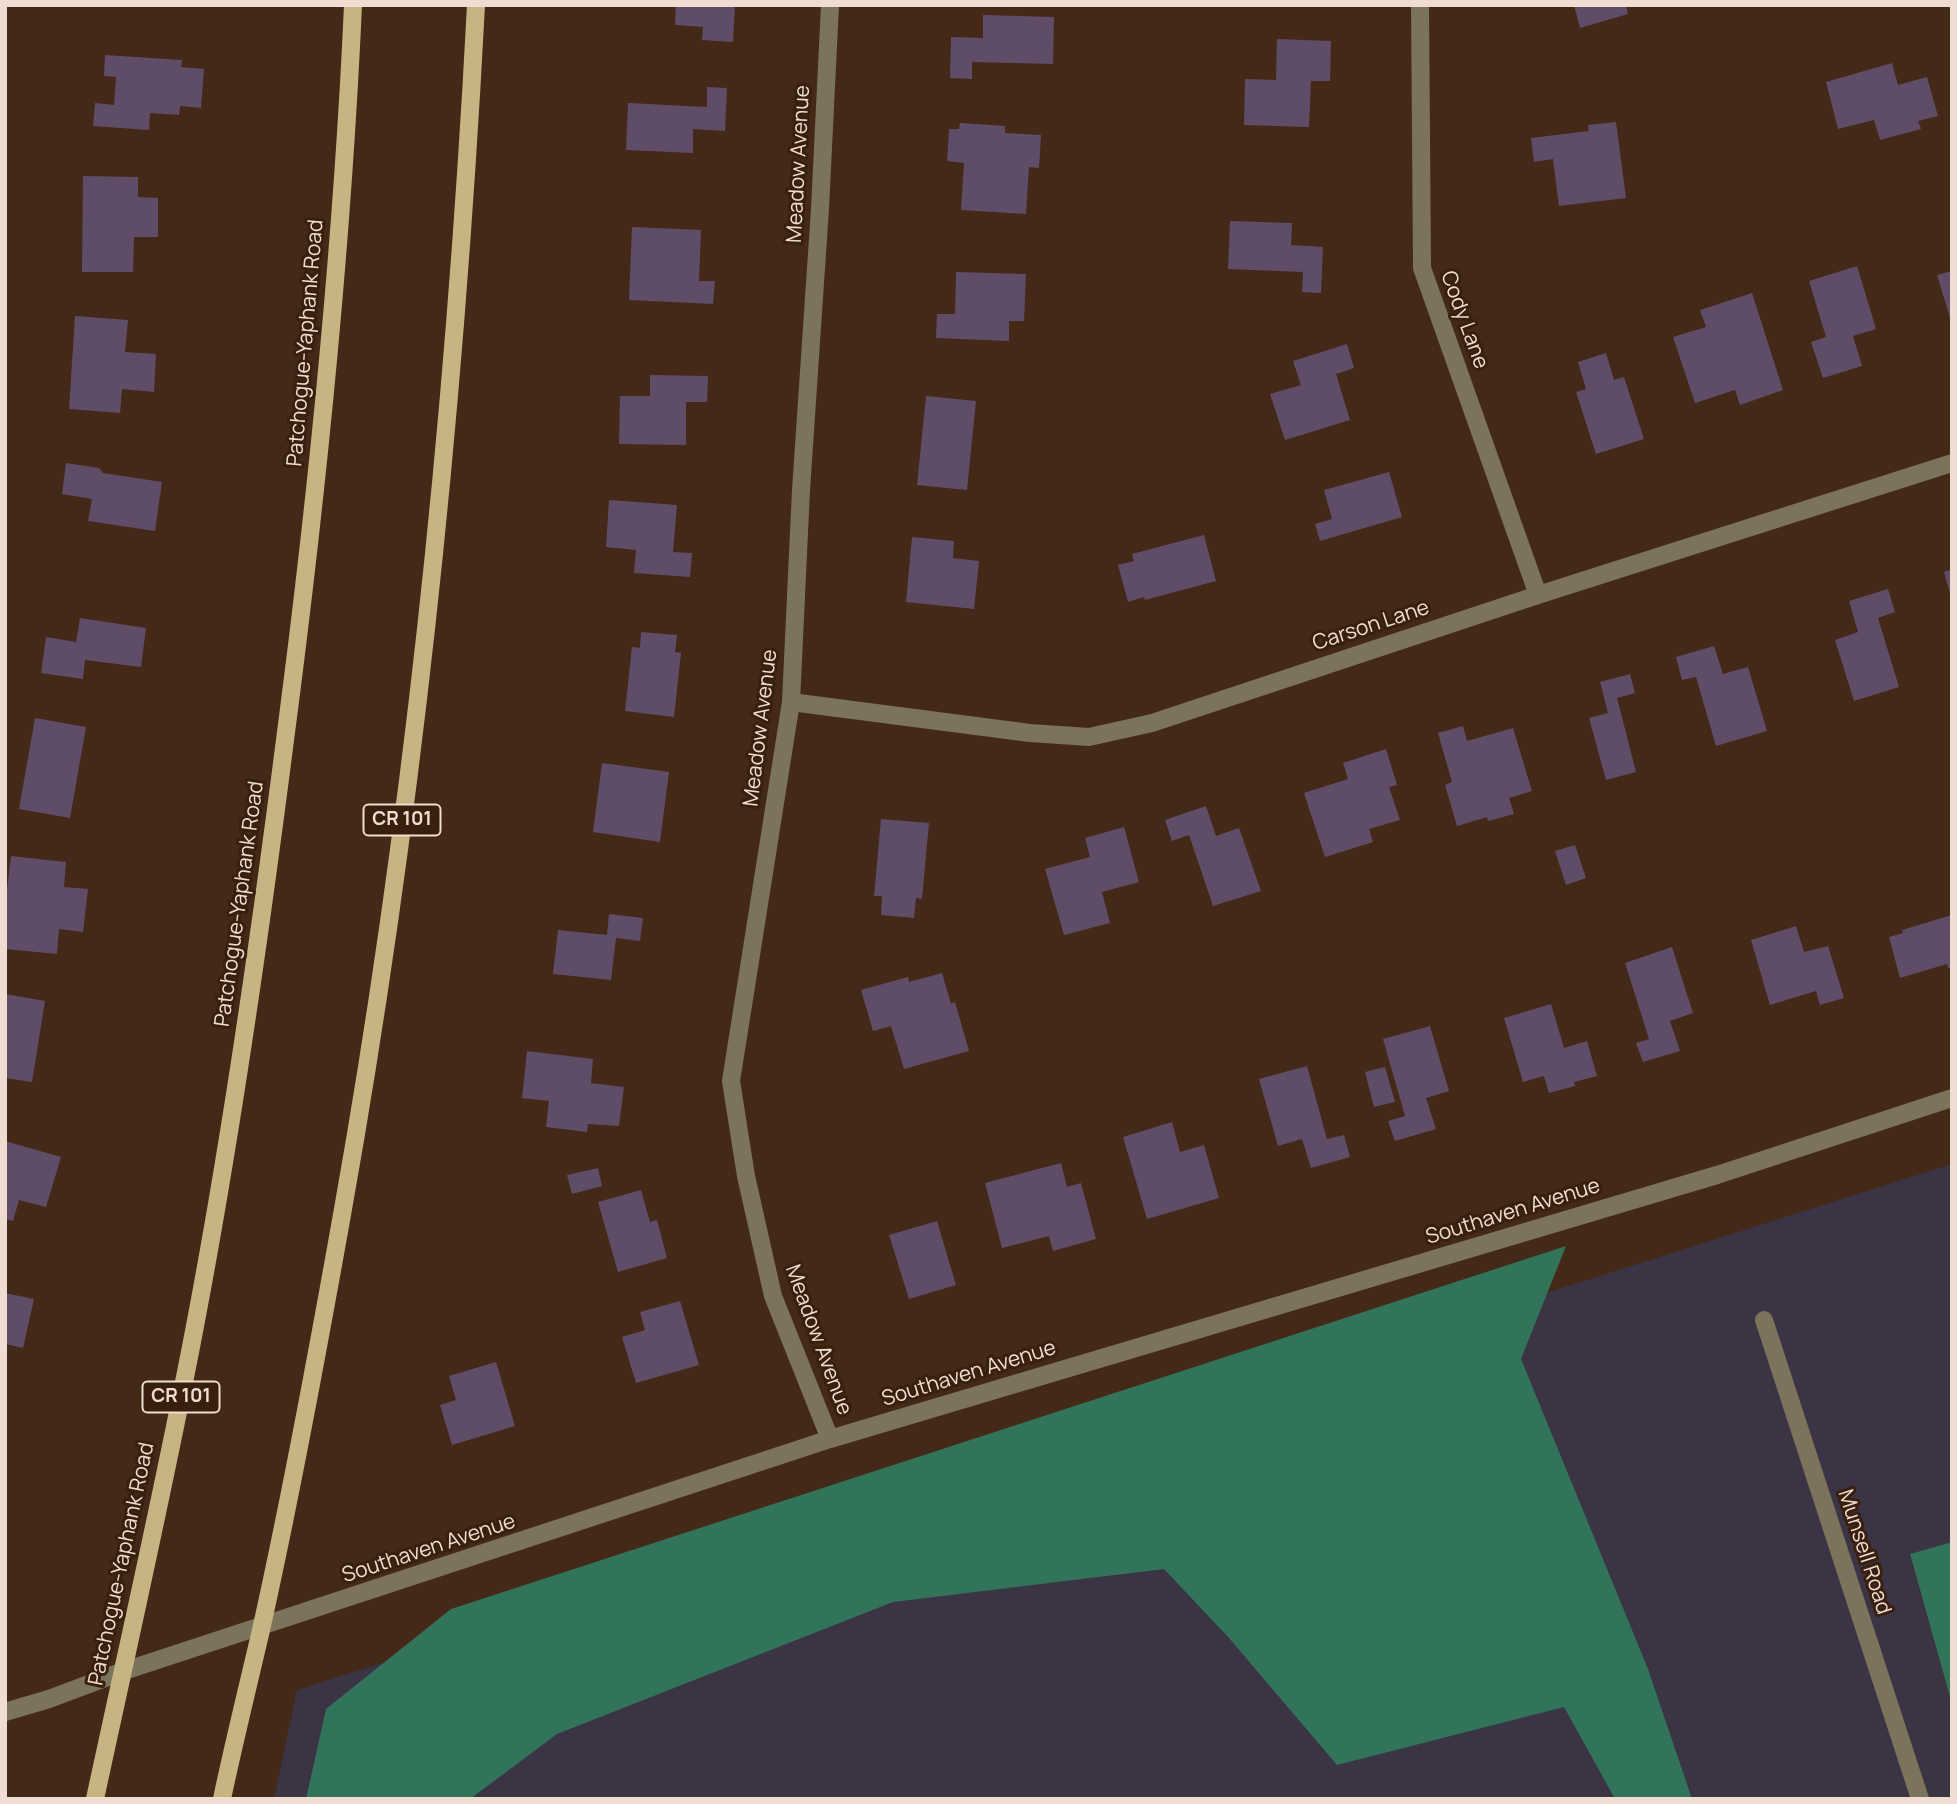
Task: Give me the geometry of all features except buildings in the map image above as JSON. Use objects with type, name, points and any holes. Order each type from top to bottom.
[{"type":"main road","name":"Patchogue-Yaphank Road","points":[[95,1799],[121,1672],[154,1536],[196,1323],[232,1119],[264,910],[316,490],[335,300],[354,5]]},
{"type":"main road","name":"CR 101","points":[[222,1799],[262,1626],[343,1207],[405,797],[431,603],[451,401],[466,199],[476,5]]},
{"type":"street","name":"Meadow Avenue","points":[[830,5],[791,702],[732,1081],[746,1176],[774,1296],[830,1439]]},
{"type":"street","name":"Cody Lane","points":[[1420,5],[1422,268],[1538,595]]},
{"type":"street","name":"Carson Lane","points":[[791,702],[1030,733],[1089,737],[1152,723],[1538,595],[1952,463]]},
{"type":"street","name":"Southaven Avenue","points":[[5,1712],[830,1439],[1717,1175],[1952,1098]]},
{"type":"street","name":"Munsell Road","points":[[1764,1320],[1920,1799]]},
{"type":"shaded area","points":[[1952,1164],[1952,1542],[1910,1555],[1952,1704],[1952,1799],[274,1799],[297,1690]]},
{"type":"green space","points":[[1566,1246],[1521,1359],[1648,1669],[1692,1799],[1615,1799],[1564,1707],[1337,1765],[1229,1638],[1164,1569],[893,1602],[557,1734],[470,1799],[306,1799],[326,1709],[451,1609]]},
{"type":"green space","points":[[1952,1542],[1952,1704],[1910,1554]]}]
